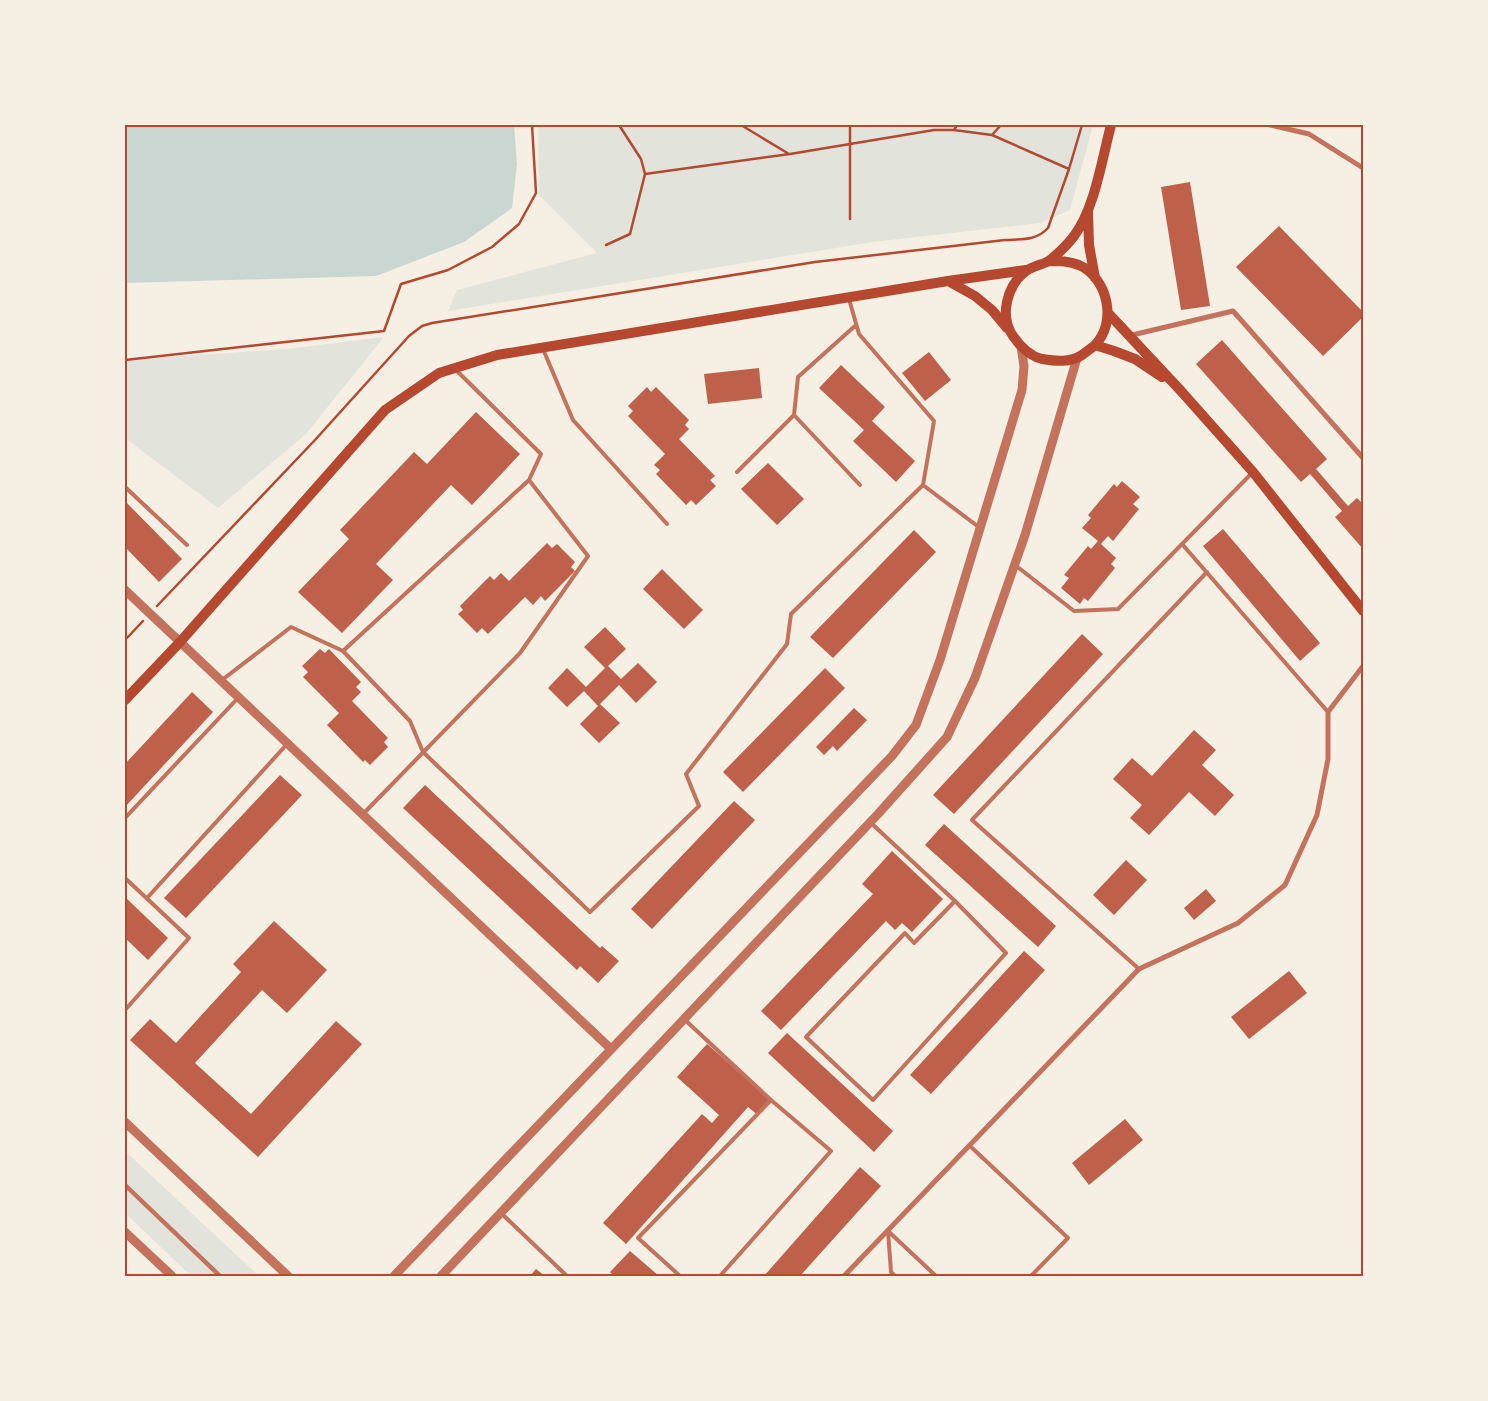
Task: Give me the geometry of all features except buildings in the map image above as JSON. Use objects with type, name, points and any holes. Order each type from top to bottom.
[{"type":"main road","points":[[1049,261],[1074,237],[1088,211],[1111,125]]},
{"type":"main road","points":[[948,281],[975,296],[992,310],[1021,347],[1036,357],[1057,362],[1077,358],[1095,345],[1103,332],[1108,313],[1106,297],[1095,278],[1089,245],[1088,211]]},
{"type":"main road","points":[[125,700],[180,642],[385,410],[439,373],[497,355],[948,281],[1026,270],[1049,261],[1065,261],[1080,266],[1095,278]]},
{"type":"main road","points":[[1011,333],[1006,319],[1007,302],[1013,285],[1026,270]]},
{"type":"main road","points":[[1108,313],[1253,472],[1363,611]]},
{"type":"main road","points":[[1095,345],[1135,359],[1181,391]]},
{"type":"street","points":[[1270,125],[1309,134],[1363,168]]},
{"type":"street","points":[[1128,336],[1233,311],[1363,458]]},
{"type":"street","points":[[394,1276],[892,756],[916,725],[940,660],[1022,390],[1024,366],[1021,347]]},
{"type":"street","points":[[442,1276],[870,822],[947,737],[975,678],[1015,565],[1077,358]]},
{"type":"street","points":[[125,590],[612,1049]]},
{"type":"street","points":[[844,1276],[1139,969],[1238,923],[1285,885],[1317,815],[1328,759],[1328,712],[1363,666]]},
{"type":"street","points":[[125,1122],[288,1276]]},
{"type":"street","points":[[125,1185],[220,1276]]},
{"type":"street","points":[[125,1232],[172,1276]]},
{"type":"lane","points":[[221,680],[291,628],[343,651],[410,721],[423,752],[590,912],[699,806],[686,774],[787,644],[791,614],[923,486],[934,420],[859,334],[849,297]]},
{"type":"lane","points":[[737,472],[794,415],[798,377],[856,324]]},
{"type":"lane","points":[[542,347],[573,420],[667,524]]},
{"type":"lane","points":[[343,651],[529,480],[541,454],[454,368]]},
{"type":"lane","points":[[794,415],[860,485]]},
{"type":"lane","points":[[1015,565],[1074,611],[1118,609],[1253,472]]},
{"type":"lane","points":[[363,814],[520,652],[588,556],[529,480]]},
{"type":"lane","points":[[923,486],[980,528]]},
{"type":"lane","points":[[125,487],[187,545]]},
{"type":"lane","points":[[1182,544],[1328,712]]},
{"type":"lane","points":[[1139,969],[972,820],[1207,572]]},
{"type":"lane","points":[[125,818],[239,697]]},
{"type":"lane","points":[[147,898],[288,744]]},
{"type":"lane","points":[[870,822],[955,901],[1006,953],[873,1100],[806,1037],[904,933],[914,943],[955,901]]},
{"type":"lane","points":[[125,878],[188,938],[125,1010]]},
{"type":"lane","points":[[684,1019],[771,1100],[831,1151],[720,1276]]},
{"type":"lane","points":[[680,1276],[638,1238],[771,1100]]},
{"type":"lane","points":[[970,1146],[1068,1238],[1031,1276]]},
{"type":"lane","points":[[501,1213],[567,1276]]},
{"type":"lane","points":[[888,1231],[891,1272],[895,1276]]},
{"type":"lane","points":[[888,1231],[936,1276]]},
{"type":"path","points":[[125,360],[384,331],[401,284],[448,270],[492,248],[519,224],[536,193],[532,125]]},
{"type":"path","points":[[606,245],[630,234],[646,174],[641,159],[619,125]]},
{"type":"path","points":[[741,125],[790,154]]},
{"type":"path","points":[[850,125],[850,219]]},
{"type":"path","points":[[954,130],[957,125]]},
{"type":"path","points":[[992,135],[1001,125]]},
{"type":"path","points":[[646,174],[790,154],[934,130],[954,130],[992,135],[1069,169]]},
{"type":"shaded area","points":[[125,125],[514,125],[517,164],[512,208],[464,242],[376,276],[125,283]]},
{"type":"shaded area","points":[[538,125],[1093,125],[1070,210],[1040,223],[873,242],[448,311],[457,290],[597,253],[539,195]]},
{"type":"shaded area","points":[[384,337],[305,435],[218,508],[125,438],[125,360],[287,349]]},
{"type":"shaded area","points":[[125,1151],[259,1276],[191,1276],[125,1213]]}]
